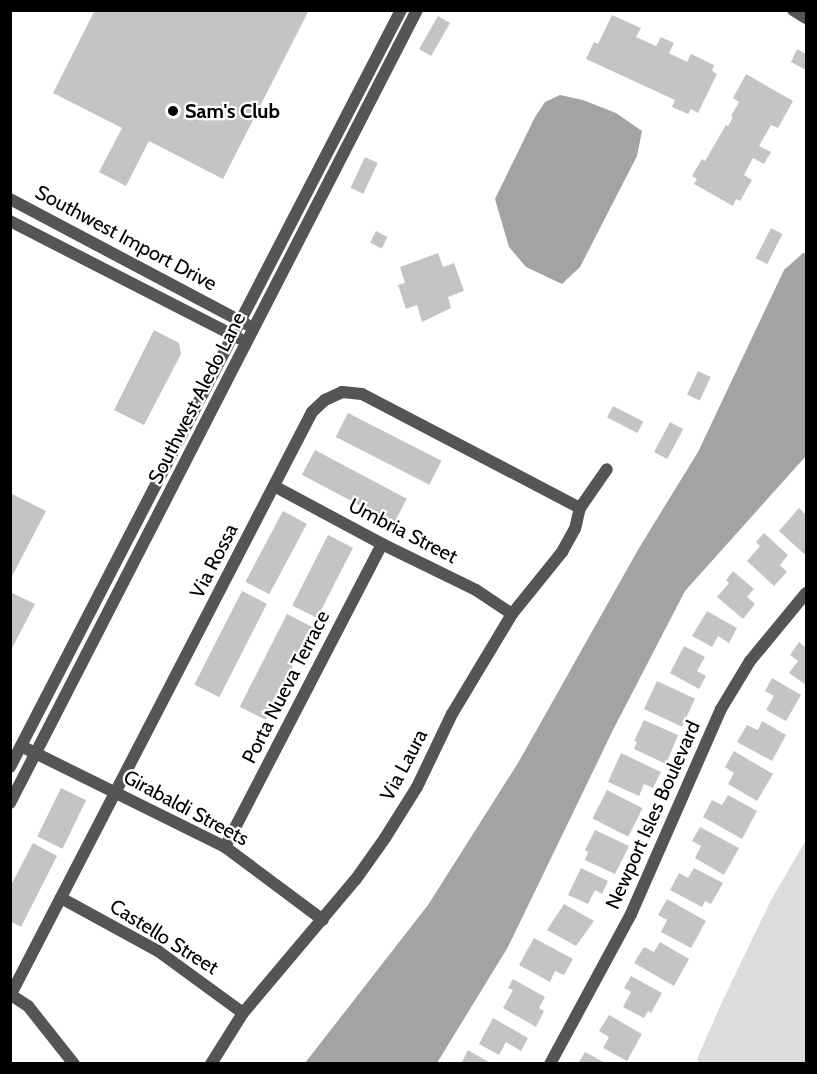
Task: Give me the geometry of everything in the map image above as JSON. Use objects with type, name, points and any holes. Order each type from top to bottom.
[{"type":"street","name":"Southwest Aledo Lane","points":[[10,767],[401,10]]},
{"type":"street","name":"Southwest Aledo Lane","points":[[10,803],[417,10]]},
{"type":"street","points":[[793,10],[807,18]]},
{"type":"street","name":"Southwest Import Drive","points":[[10,199],[255,329]]},
{"type":"street","name":"Southwest Import Drive","points":[[10,221],[248,343]]},
{"type":"street","name":"Via Rossa","points":[[11,996],[312,412],[325,399],[342,392],[362,394],[580,508]]},
{"type":"street","name":"Via Laura","points":[[212,1064],[243,1013],[356,879],[417,787],[452,714],[512,614],[562,552],[575,529],[580,508],[607,470]]},
{"type":"street","name":"Umbria Street","points":[[274,486],[382,544],[476,590],[512,614]]},
{"type":"street","name":"Porta Nueva Terrace","points":[[225,847],[382,544]]},
{"type":"street","name":"Newport Isles Boulevard","points":[[550,1064],[631,914],[721,709],[750,661],[807,593]]},
{"type":"street","name":"Girabaldi Streets","points":[[21,746],[225,847],[323,920]]},
{"type":"street","name":"Castello Street","points":[[61,898],[158,951],[243,1013]]},
{"type":"street","points":[[11,996],[28,1006],[74,1064]]},
{"type":"shaded area","points":[[560,95],[583,100],[616,113],[642,131],[637,156],[580,267],[562,284],[526,267],[509,247],[495,199],[535,117],[545,102]]},
{"type":"shaded area","points":[[803,253],[806,253],[806,456],[685,591],[613,730],[508,947],[437,1063],[305,1063],[428,905],[518,763],[639,548],[698,452],[784,270]]},
{"type":"shaded area","points":[[806,840],[806,1063],[699,1063],[697,1059],[722,1002],[771,900]]},
{"type":"building","name":"Sam's Club","points":[[95,10],[309,10],[223,179],[149,141],[126,186],[99,172],[122,128],[53,93]]},
{"type":"building","points":[[612,15],[641,28],[636,37],[656,46],[661,37],[674,43],[669,53],[687,62],[691,54],[714,65],[712,71],[717,74],[698,113],[691,109],[688,114],[672,107],[675,100],[586,59],[594,42],[598,44]]},
{"type":"building","points":[[438,16],[450,23],[431,56],[419,49]]},
{"type":"building","points":[[797,49],[806,54],[806,70],[791,62]]},
{"type":"building","points":[[746,74],[793,101],[778,128],[771,125],[759,146],[771,152],[764,164],[753,158],[744,175],[752,180],[740,201],[736,199],[733,206],[694,184],[697,179],[692,176],[702,159],[705,161],[733,117],[731,116],[739,102],[733,98]]},
{"type":"building","points":[[365,157],[378,163],[363,194],[351,188]]},
{"type":"building","points":[[771,228],[783,234],[767,264],[756,258]]},
{"type":"building","points":[[376,231],[388,237],[382,248],[370,243]]},
{"type":"building","points":[[438,253],[443,267],[454,263],[464,291],[448,297],[451,308],[422,322],[417,305],[406,309],[398,285],[405,283],[400,267]]},
{"type":"building","points":[[154,330],[179,343],[181,354],[144,425],[114,410]]},
{"type":"building","points":[[698,371],[711,377],[700,400],[687,395]]},
{"type":"building","points":[[613,406],[643,421],[637,433],[607,418]]},
{"type":"building","points":[[348,413],[442,461],[429,485],[336,437]]},
{"type":"building","points":[[670,422],[683,429],[667,459],[654,452]]},
{"type":"building","points":[[315,450],[407,499],[394,524],[302,475]]},
{"type":"building","points":[[10,493],[46,511],[10,580]]},
{"type":"building","points":[[799,508],[806,515],[806,551],[804,554],[779,531]]},
{"type":"building","points":[[283,511],[307,524],[269,594],[245,582]]},
{"type":"building","points":[[764,533],[788,555],[780,565],[787,572],[774,586],[747,561],[760,546],[756,542]]},
{"type":"building","points":[[328,535],[353,548],[317,618],[292,605]]},
{"type":"building","points":[[733,571],[754,589],[747,597],[755,604],[743,619],[717,597],[729,583],[726,580]]},
{"type":"building","points":[[242,591],[267,604],[219,697],[194,685]]},
{"type":"building","points":[[10,592],[35,604],[10,652]]},
{"type":"building","points":[[707,611],[737,628],[729,643],[718,636],[712,647],[692,636]]},
{"type":"building","points":[[287,614],[313,627],[266,720],[240,707]]},
{"type":"building","points":[[799,642],[806,648],[806,685],[789,673],[798,661],[790,655]]},
{"type":"building","points":[[684,646],[705,657],[697,671],[706,676],[699,689],[670,673]]},
{"type":"building","points":[[772,678],[801,695],[786,721],[766,710],[774,696],[765,691]]},
{"type":"building","points":[[657,681],[695,699],[682,727],[644,709]]},
{"type":"building","points":[[644,720],[678,735],[666,764],[634,749],[637,742],[634,741]]},
{"type":"building","points":[[762,721],[786,735],[772,761],[737,742],[747,725],[758,730]]},
{"type":"building","points":[[734,751],[773,774],[757,801],[728,784],[734,773],[725,767]]},
{"type":"building","points":[[621,753],[661,772],[653,788],[644,784],[639,796],[608,782]]},
{"type":"building","points":[[61,788],[86,800],[62,849],[37,837]]},
{"type":"building","points":[[607,790],[643,808],[628,837],[592,819]]},
{"type":"building","points":[[728,795],[757,811],[742,839],[703,817],[712,800],[722,805]]},
{"type":"building","points":[[700,827],[739,848],[724,875],[695,858],[701,846],[692,841]]},
{"type":"building","points":[[595,830],[629,846],[615,874],[585,860],[588,852],[585,850]]},
{"type":"building","points":[[33,843],[57,856],[21,927],[10,921],[10,887]]},
{"type":"building","points":[[581,868],[608,881],[602,894],[595,890],[588,904],[568,895]]},
{"type":"building","points":[[694,868],[723,883],[711,904],[705,901],[702,907],[670,890],[679,873],[688,878]]},
{"type":"building","points":[[667,899],[706,921],[691,948],[661,932],[667,920],[658,915]]},
{"type":"building","points":[[564,904],[594,921],[576,946],[547,930]]},
{"type":"building","points":[[534,938],[573,959],[564,975],[555,971],[550,982],[519,965]]},
{"type":"building","points":[[660,942],[689,959],[674,986],[634,963],[644,947],[654,952]]},
{"type":"building","points":[[631,976],[662,993],[651,1013],[648,1011],[644,1018],[623,1007],[631,992],[624,988]]},
{"type":"building","points":[[513,979],[545,997],[539,1008],[544,1011],[536,1027],[503,1008],[513,990],[508,988]]},
{"type":"building","points":[[609,1015],[642,1034],[627,1061],[603,1048],[609,1037],[599,1031]]},
{"type":"building","points":[[493,1018],[528,1038],[521,1051],[506,1042],[499,1055],[479,1044]]},
{"type":"building","points":[[468,1050],[492,1064],[461,1064]]},
{"type":"building","points":[[585,1052],[607,1064],[578,1064]]},
{"type":"place","name":"Sam's Club","points":[[173,111]]}]
